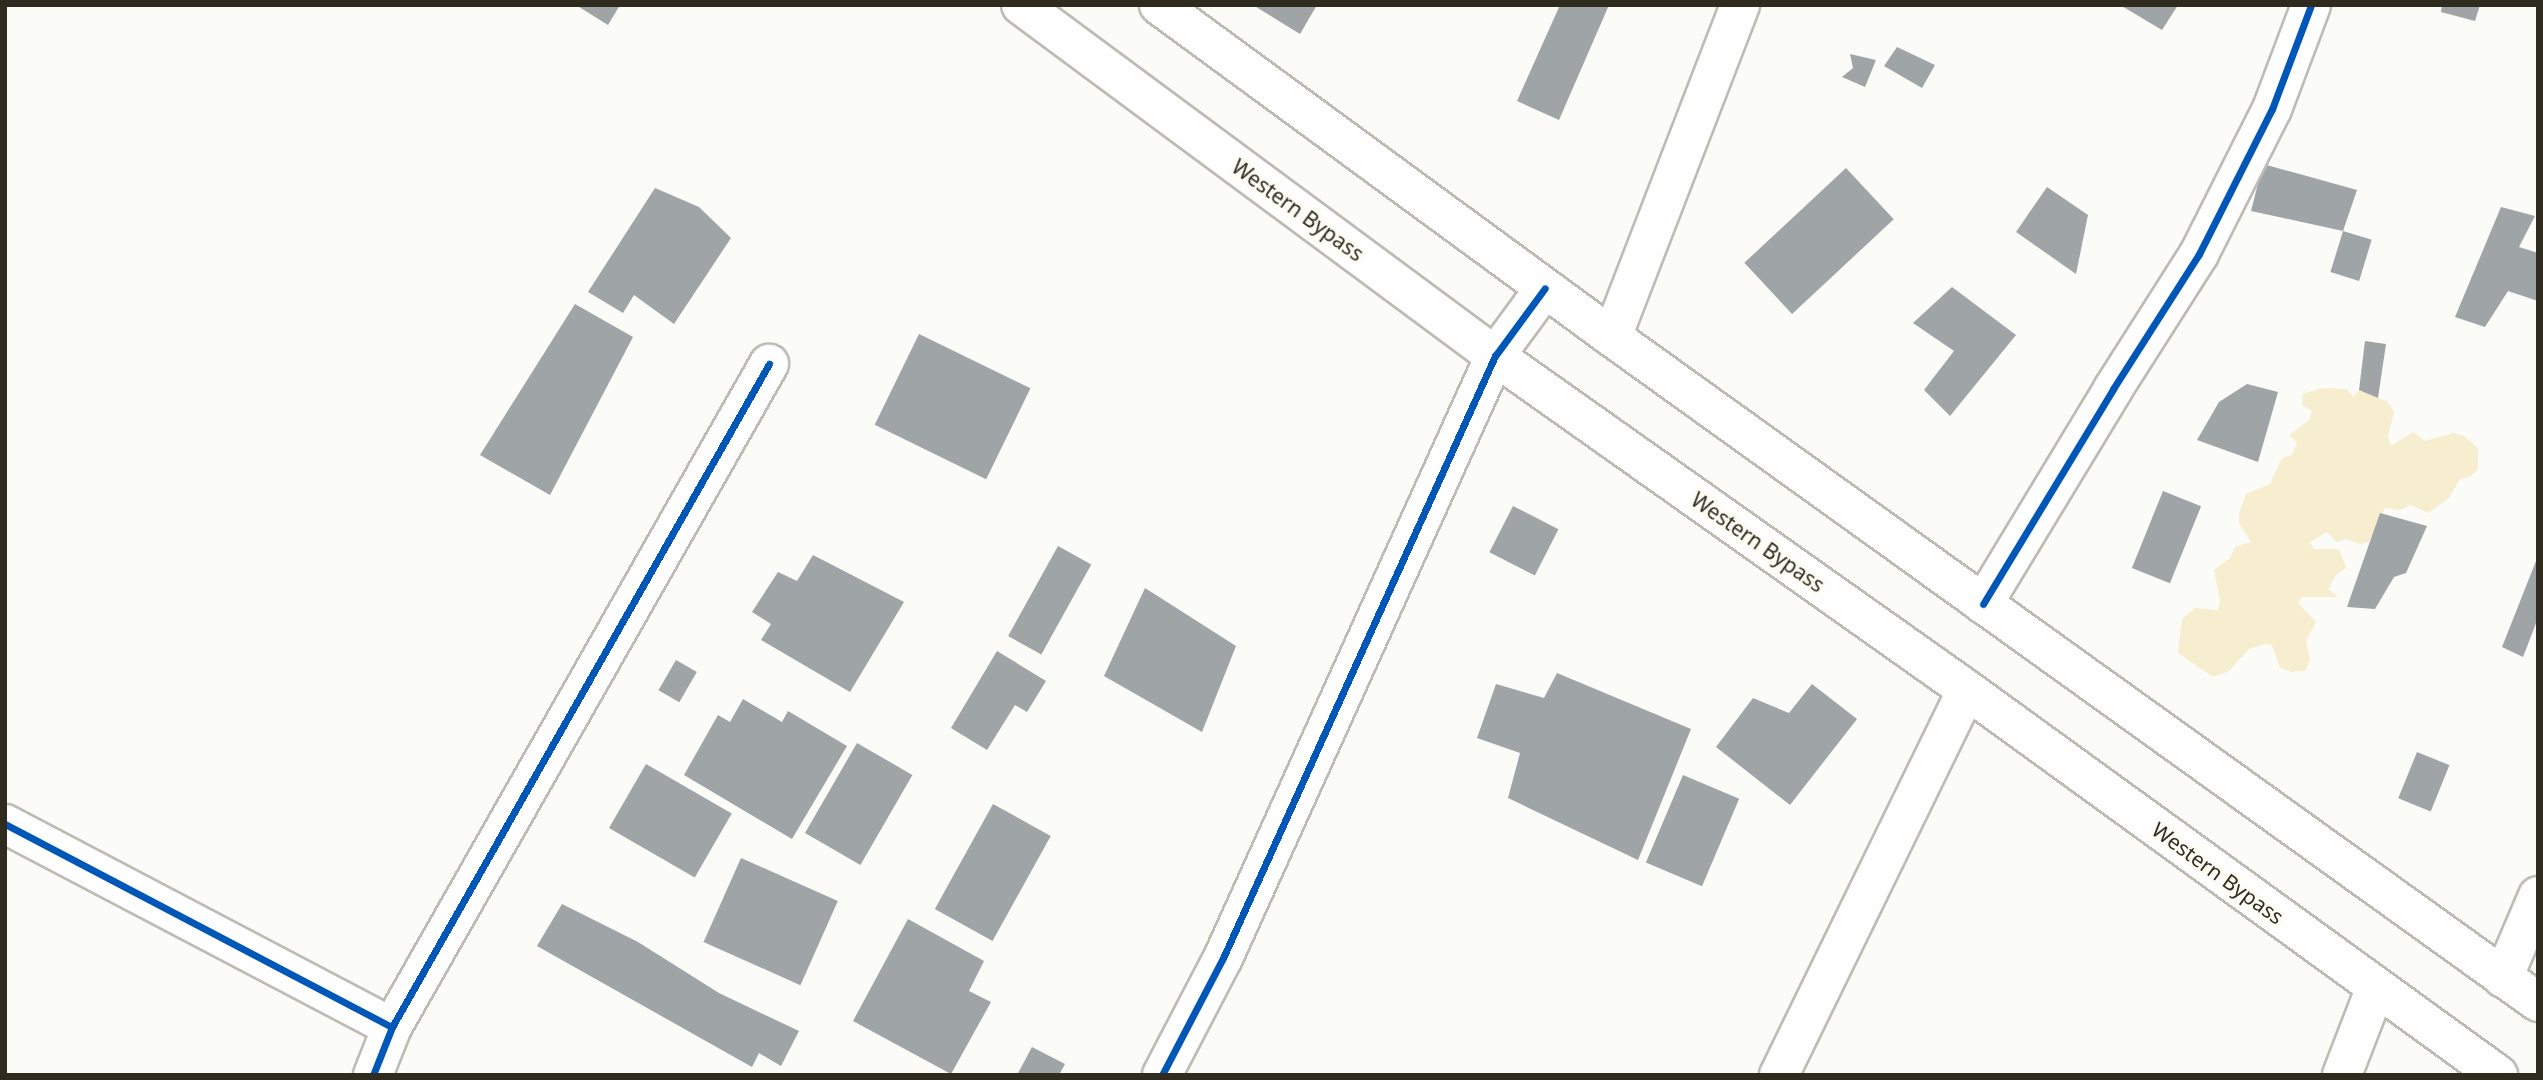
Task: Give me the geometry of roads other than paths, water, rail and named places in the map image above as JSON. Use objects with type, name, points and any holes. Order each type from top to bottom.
[{"type":"street","name":"Western Bypass","points":[[1021,5],[1495,356],[1967,690],[2498,1075]]},
{"type":"street","points":[[1159,5],[1612,337],[2538,1002]]},
{"type":"street","points":[[1612,337],[1740,5]]},
{"type":"street","points":[[1983,604],[2113,389],[2199,254],[2272,109],[2311,5]]},
{"type":"street","points":[[1162,1075],[1223,958],[1495,356],[1545,288]]},
{"type":"street","points":[[373,1075],[392,1027],[769,364]]},
{"type":"street","points":[[1779,1075],[1967,690]]},
{"type":"street","points":[[5,824],[392,1027]]},
{"type":"street","points":[[2503,978],[2538,896]]},
{"type":"street","points":[[2342,1075],[2376,987]]}]
